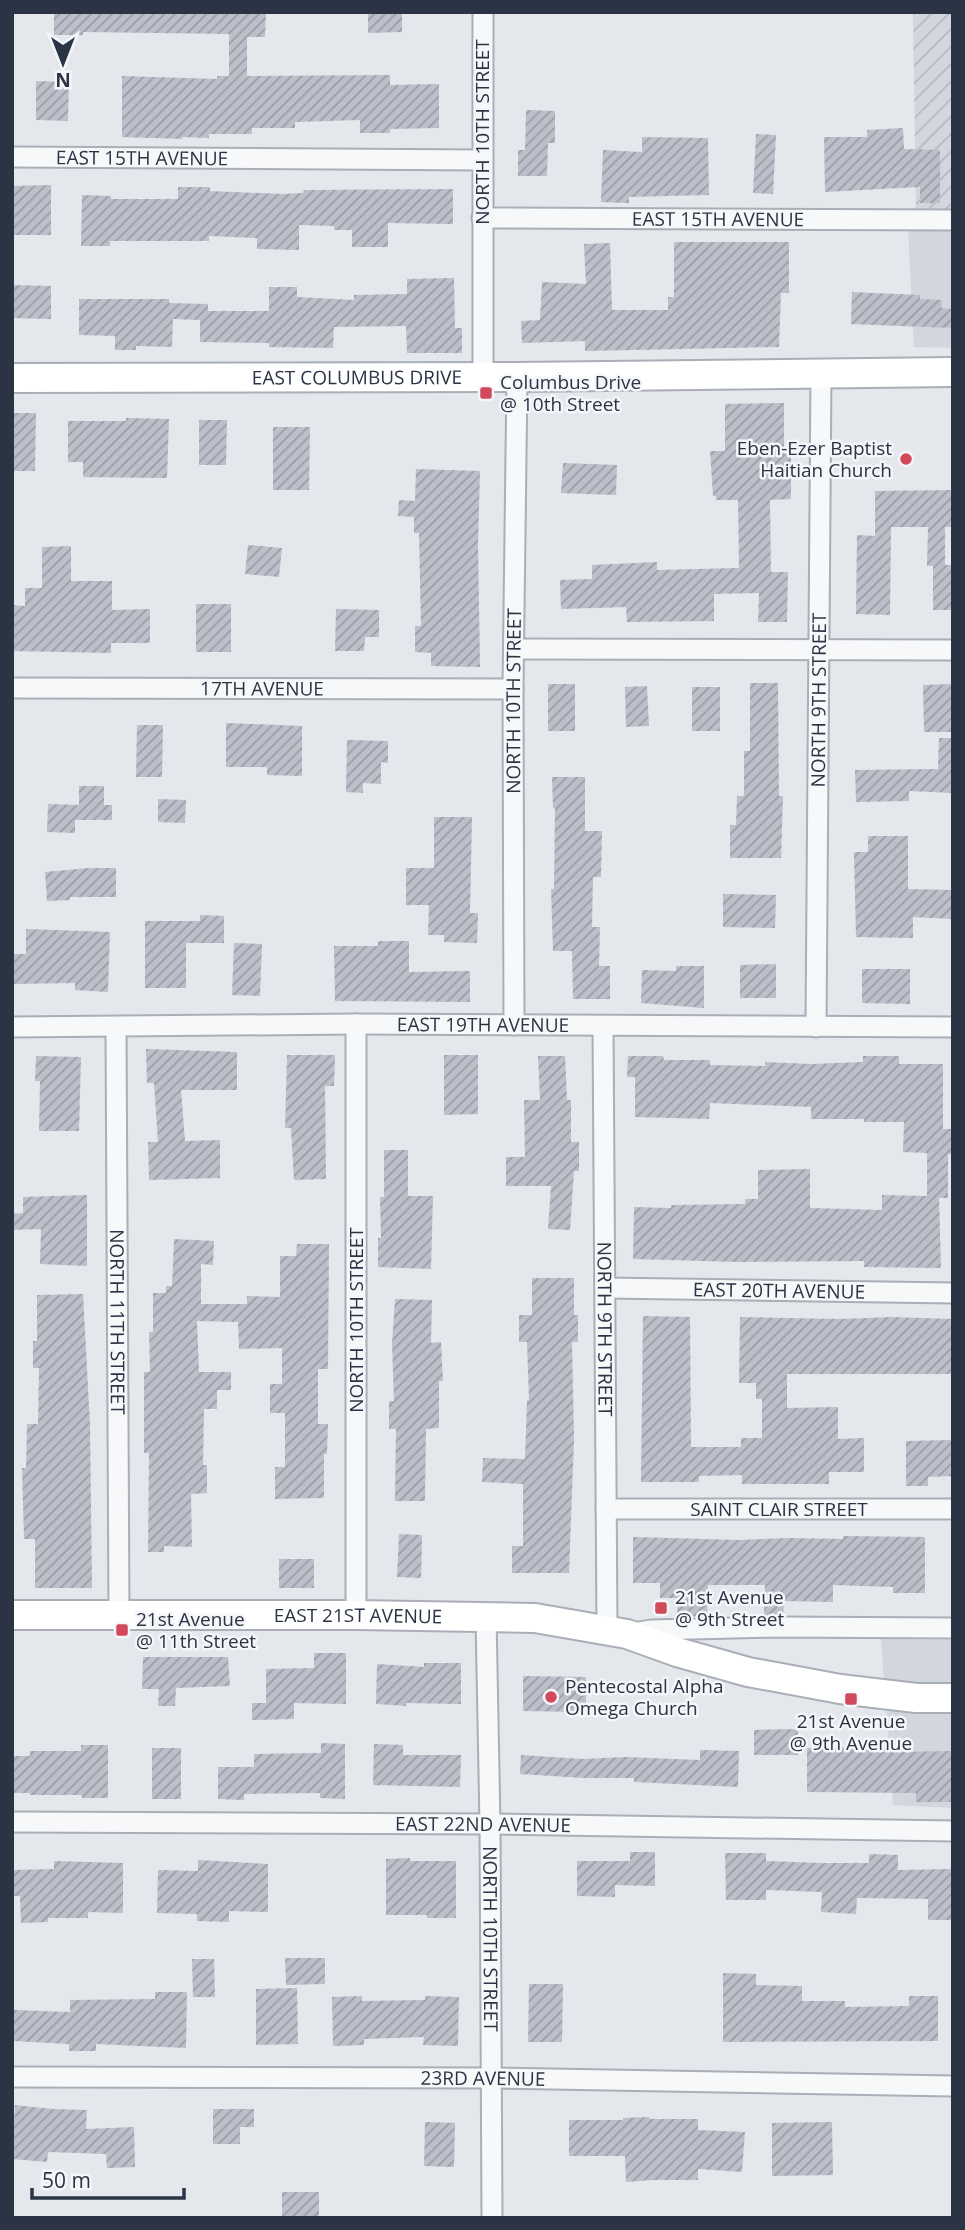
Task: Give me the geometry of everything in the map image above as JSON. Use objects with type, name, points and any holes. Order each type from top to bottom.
[{"type":"main road","name":"EAST COLUMBUS DRIVE","points":[[12,378],[517,377],[953,372]]},
{"type":"main road","name":"EAST 21ST AVENUE","points":[[12,1615],[535,1618],[617,1632],[748,1672],[840,1689],[916,1698],[953,1698]]},
{"type":"street","name":"NORTH 10TH STREET","points":[[482,12],[483,377]]},
{"type":"street","name":"EAST 15TH AVENUE","points":[[12,157],[482,160]]},
{"type":"street","name":"EAST 15TH AVENUE","points":[[482,218],[953,220]]},
{"type":"street","name":"NORTH 9TH STREET","points":[[816,1027],[821,373]]},
{"type":"street","name":"NORTH 10TH STREET","points":[[514,1025],[513,689],[517,377]]},
{"type":"street","points":[[514,649],[953,650]]},
{"type":"street","name":"17TH AVENUE","points":[[12,688],[513,689]]},
{"type":"street","name":"NORTH 10TH STREET","points":[[356,1024],[356,1615]]},
{"type":"street","name":"EAST 19TH AVENUE","points":[[12,1027],[356,1024],[953,1027]]},
{"type":"street","name":"NORTH 9TH STREET","points":[[603,1026],[606,1508],[617,1632]]},
{"type":"street","name":"NORTH 11TH STREET","points":[[116,1028],[119,1615]]},
{"type":"street","name":"EAST 20TH AVENUE","points":[[606,1288],[953,1293]]},
{"type":"street","name":"SAINT CLAIR STREET","points":[[606,1508],[953,1510]]},
{"type":"street","name":"NORTH 10TH STREET","points":[[486,1617],[492,2218]]},
{"type":"street","points":[[617,1632],[777,1627],[953,1628]]},
{"type":"street","name":"EAST 22ND AVENUE","points":[[12,1822],[490,1824],[953,1831]]},
{"type":"street","name":"23RD AVENUE","points":[[12,2077],[490,2078],[953,2086]]},
{"type":"shaded area","points":[[913,12],[953,12],[953,210],[916,210]]},
{"type":"shaded area","points":[[908,229],[953,230],[953,348],[914,347]]},
{"type":"shaded area","points":[[881,1639],[953,1640],[953,1686],[884,1682]]},
{"type":"shaded area","points":[[886,1706],[953,1710],[953,1808],[893,1805]]},
{"type":"building","points":[[54,12],[266,12],[265,37],[247,37],[247,76],[390,75],[390,85],[439,84],[439,128],[360,133],[360,120],[295,122],[295,128],[252,128],[252,134],[209,134],[209,138],[122,137],[122,76],[217,79],[217,76],[229,76],[229,34],[83,32],[83,35],[54,35]]},
{"type":"building","points":[[368,12],[402,12],[402,32],[368,33]]},
{"type":"building","points":[[36,81],[69,82],[68,121],[36,120]]},
{"type":"building","points":[[526,110],[555,111],[555,143],[548,143],[547,176],[518,176],[518,150],[525,150]]},
{"type":"building","points":[[903,128],[904,149],[940,150],[940,203],[920,203],[920,187],[825,192],[824,137],[867,137],[867,130]]},
{"type":"building","points":[[756,134],[776,135],[773,194],[753,193]]},
{"type":"building","points":[[642,137],[708,138],[709,195],[629,197],[629,203],[601,202],[603,150],[642,152]]},
{"type":"building","points":[[51,185],[51,235],[12,235],[12,186]]},
{"type":"building","points":[[178,187],[210,187],[210,191],[282,194],[303,193],[304,190],[453,189],[453,224],[388,223],[388,247],[352,247],[352,230],[334,230],[334,226],[299,225],[299,250],[257,249],[257,238],[209,236],[209,241],[110,241],[110,246],[81,246],[82,195],[111,196],[111,199],[178,199]]},
{"type":"building","points":[[674,242],[789,242],[789,293],[781,293],[779,347],[585,351],[585,341],[522,343],[521,321],[540,320],[542,282],[586,284],[584,244],[610,243],[612,310],[668,310],[668,297],[674,297]]},
{"type":"building","points":[[454,278],[455,328],[462,328],[462,353],[407,353],[406,326],[334,327],[333,348],[269,347],[269,343],[200,342],[200,320],[173,319],[172,347],[136,346],[136,350],[115,350],[115,336],[79,335],[79,299],[169,299],[169,303],[208,304],[208,311],[269,311],[269,287],[297,287],[297,297],[354,300],[354,295],[407,294],[407,279]]},
{"type":"building","points":[[12,285],[51,286],[51,319],[12,318]]},
{"type":"building","points":[[852,292],[920,295],[920,299],[942,300],[941,308],[953,309],[953,328],[851,324]]},
{"type":"building","points":[[784,403],[784,454],[791,453],[791,499],[770,500],[771,572],[788,572],[787,622],[758,622],[759,593],[714,594],[714,621],[627,622],[626,607],[561,609],[560,580],[592,579],[592,565],[657,562],[657,570],[739,568],[738,500],[716,500],[716,496],[713,496],[710,451],[725,451],[725,404]]},
{"type":"building","points":[[12,413],[36,413],[35,471],[12,471]]},
{"type":"building","points":[[126,418],[169,419],[167,478],[83,477],[83,462],[68,462],[68,421],[126,421]]},
{"type":"building","points":[[199,420],[227,420],[226,465],[199,465]]},
{"type":"building","points":[[273,427],[310,427],[309,490],[273,490]]},
{"type":"building","points":[[563,463],[617,465],[616,495],[561,493]]},
{"type":"building","points":[[416,469],[480,471],[480,667],[431,666],[431,653],[415,652],[415,626],[421,626],[419,533],[414,533],[414,517],[398,516],[399,500],[415,501]]},
{"type":"building","points":[[953,490],[953,527],[945,527],[945,565],[953,565],[953,610],[933,610],[933,566],[927,566],[928,527],[891,527],[890,615],[856,614],[857,535],[875,536],[875,491]]},
{"type":"building","points":[[248,545],[282,548],[279,577],[245,574]]},
{"type":"building","points":[[71,546],[71,581],[112,581],[112,610],[150,609],[150,643],[111,643],[111,653],[12,651],[12,605],[25,606],[25,588],[42,588],[42,547]]},
{"type":"building","points":[[196,604],[231,604],[231,652],[196,652]]},
{"type":"building","points":[[336,609],[379,610],[379,637],[365,637],[364,651],[335,651]]},
{"type":"building","points":[[750,683],[778,683],[779,796],[783,796],[781,858],[730,858],[730,825],[736,825],[737,796],[744,796],[744,751],[750,751]]},
{"type":"building","points":[[548,684],[575,684],[575,731],[548,731]]},
{"type":"building","points":[[953,684],[953,732],[924,732],[923,685]]},
{"type":"building","points":[[647,686],[649,726],[626,727],[625,687]]},
{"type":"building","points":[[692,687],[720,687],[720,731],[692,731]]},
{"type":"building","points":[[226,723],[302,726],[302,776],[267,775],[267,767],[226,767]]},
{"type":"building","points":[[137,725],[163,725],[162,777],[136,777]]},
{"type":"building","points":[[939,738],[953,738],[953,793],[909,791],[909,801],[856,802],[855,770],[938,769]]},
{"type":"building","points":[[347,740],[388,741],[388,763],[381,762],[381,784],[363,783],[363,793],[346,792]]},
{"type":"building","points":[[552,777],[585,777],[585,831],[602,831],[601,877],[593,877],[592,927],[600,927],[599,966],[610,966],[610,999],[573,999],[572,951],[553,951],[551,889],[554,889],[555,808]]},
{"type":"building","points":[[79,786],[104,786],[104,805],[112,805],[112,820],[75,820],[75,833],[47,832],[48,804],[79,805]]},
{"type":"building","points":[[158,799],[186,800],[185,823],[158,822]]},
{"type":"building","points":[[434,817],[472,817],[470,913],[478,913],[477,943],[444,942],[444,935],[428,935],[429,905],[406,905],[406,868],[434,868]]},
{"type":"building","points":[[868,836],[908,836],[908,889],[953,890],[953,919],[913,917],[913,938],[856,937],[854,852],[868,852]]},
{"type":"building","points":[[116,868],[116,897],[70,897],[70,900],[47,901],[45,872]]},
{"type":"building","points":[[723,894],[776,895],[775,928],[723,927]]},
{"type":"building","points":[[200,915],[224,916],[224,943],[186,943],[186,988],[145,988],[145,921],[200,921]]},
{"type":"building","points":[[26,929],[110,932],[108,992],[75,990],[75,983],[12,984],[12,954],[26,954]]},
{"type":"building","points":[[378,941],[409,941],[409,972],[470,971],[470,1002],[335,1001],[334,946],[378,946]]},
{"type":"building","points":[[234,943],[262,944],[260,996],[232,995]]},
{"type":"building","points":[[776,964],[776,998],[740,998],[740,965]]},
{"type":"building","points":[[676,966],[704,966],[704,1008],[641,1003],[642,970],[676,971]]},
{"type":"building","points":[[862,969],[910,969],[910,1004],[862,1003]]},
{"type":"building","points":[[146,1049],[237,1052],[237,1090],[181,1090],[185,1141],[220,1140],[220,1178],[149,1180],[148,1142],[158,1142],[154,1083],[147,1083]]},
{"type":"building","points":[[287,1055],[335,1055],[334,1086],[325,1086],[326,1179],[294,1180],[291,1128],[285,1128]]},
{"type":"building","points":[[444,1055],[478,1055],[478,1114],[444,1115]]},
{"type":"building","points":[[36,1056],[81,1057],[79,1131],[39,1131],[40,1081],[35,1081]]},
{"type":"building","points":[[538,1056],[565,1056],[567,1100],[571,1100],[571,1142],[579,1142],[579,1171],[574,1171],[570,1230],[548,1229],[551,1186],[506,1186],[506,1157],[525,1157],[524,1100],[540,1100]]},
{"type":"building","points":[[628,1056],[663,1056],[664,1060],[710,1060],[710,1065],[863,1062],[863,1056],[899,1056],[899,1064],[943,1064],[943,1129],[952,1129],[951,1154],[948,1154],[948,1198],[939,1198],[941,1268],[864,1267],[864,1261],[633,1259],[634,1207],[745,1204],[745,1199],[758,1199],[758,1170],[810,1169],[810,1208],[882,1210],[882,1195],[927,1196],[927,1153],[903,1152],[904,1122],[811,1119],[811,1107],[710,1103],[709,1119],[635,1117],[635,1077],[627,1077]]},
{"type":"building","points":[[384,1150],[408,1150],[408,1196],[433,1196],[431,1269],[378,1267],[378,1238],[381,1238],[380,1197],[384,1197]]},
{"type":"building","points":[[87,1195],[87,1266],[40,1264],[41,1229],[12,1230],[12,1214],[23,1213],[23,1197]]},
{"type":"building","points":[[174,1239],[214,1241],[213,1265],[201,1264],[201,1304],[247,1304],[247,1296],[280,1297],[280,1256],[296,1256],[297,1244],[329,1244],[328,1369],[318,1369],[318,1424],[328,1424],[327,1454],[324,1454],[324,1498],[275,1499],[275,1467],[285,1467],[285,1413],[270,1413],[270,1384],[282,1384],[282,1348],[239,1349],[238,1322],[197,1321],[199,1372],[231,1372],[231,1390],[217,1390],[217,1409],[204,1409],[203,1465],[207,1465],[207,1493],[191,1494],[192,1547],[164,1546],[164,1552],[148,1552],[149,1453],[144,1453],[144,1372],[150,1372],[149,1332],[153,1332],[153,1293],[166,1293],[166,1286],[172,1286]]},
{"type":"building","points":[[532,1278],[574,1278],[574,1315],[578,1315],[578,1342],[572,1342],[574,1439],[569,1573],[512,1573],[512,1546],[523,1546],[523,1484],[482,1482],[483,1458],[525,1459],[529,1400],[527,1342],[519,1342],[519,1315],[532,1315]]},
{"type":"building","points":[[83,1294],[90,1425],[92,1588],[35,1588],[35,1539],[24,1539],[22,1468],[26,1468],[27,1424],[38,1424],[39,1368],[33,1368],[33,1341],[37,1341],[37,1295]]},
{"type":"building","points":[[395,1299],[432,1300],[431,1343],[441,1342],[443,1381],[439,1381],[439,1428],[426,1429],[425,1501],[395,1501],[396,1429],[389,1429],[389,1401],[394,1401],[392,1344]]},
{"type":"building","points":[[643,1316],[690,1317],[691,1447],[741,1447],[741,1438],[762,1438],[762,1399],[756,1399],[756,1383],[739,1383],[740,1317],[953,1319],[953,1374],[787,1374],[787,1408],[838,1407],[838,1439],[864,1438],[864,1472],[829,1472],[829,1484],[742,1484],[742,1475],[699,1476],[699,1482],[641,1482]]},
{"type":"building","points":[[953,1440],[953,1476],[928,1477],[928,1486],[906,1486],[906,1441]]},
{"type":"building","points":[[399,1534],[422,1535],[421,1578],[397,1577]]},
{"type":"building","points":[[843,1536],[925,1537],[925,1593],[893,1593],[893,1587],[833,1585],[833,1602],[784,1601],[783,1615],[764,1615],[765,1585],[708,1585],[707,1616],[677,1617],[678,1598],[660,1598],[660,1583],[633,1583],[633,1537],[738,1540],[843,1539]]},
{"type":"building","points":[[279,1559],[314,1559],[314,1588],[279,1588]]},
{"type":"building","points":[[314,1653],[346,1653],[346,1704],[294,1703],[294,1719],[252,1720],[252,1703],[266,1703],[266,1669],[314,1668]]},
{"type":"building","points":[[143,1657],[228,1657],[230,1686],[176,1688],[175,1706],[158,1706],[159,1689],[142,1689]]},
{"type":"building","points":[[424,1663],[461,1663],[461,1704],[376,1704],[377,1664],[424,1667]]},
{"type":"building","points":[[523,1676],[586,1677],[586,1712],[523,1711]]},
{"type":"building","points":[[798,1729],[798,1755],[754,1755],[754,1730]]},
{"type":"building","points":[[321,1743],[345,1744],[345,1799],[320,1798],[320,1793],[244,1794],[244,1800],[218,1799],[218,1767],[254,1767],[254,1754],[321,1753]]},
{"type":"building","points":[[374,1744],[403,1745],[403,1755],[461,1755],[460,1787],[373,1785]]},
{"type":"building","points":[[81,1745],[108,1745],[108,1798],[12,1793],[12,1756],[30,1756],[30,1751],[81,1751]]},
{"type":"building","points":[[895,1747],[895,1752],[953,1751],[953,1802],[916,1802],[916,1793],[807,1792],[807,1748]]},
{"type":"building","points":[[152,1748],[181,1748],[181,1799],[152,1799]]},
{"type":"building","points":[[700,1750],[739,1751],[738,1787],[634,1782],[634,1778],[520,1774],[521,1755],[583,1759],[625,1757],[700,1760]]},
{"type":"building","points":[[630,1852],[655,1852],[655,1886],[615,1885],[615,1897],[577,1896],[577,1861],[630,1861]]},
{"type":"building","points":[[725,1853],[766,1853],[766,1861],[823,1863],[869,1863],[869,1854],[898,1855],[898,1870],[952,1869],[952,1920],[928,1920],[928,1899],[857,1898],[856,1914],[821,1912],[822,1892],[766,1890],[766,1900],[726,1900]]},
{"type":"building","points":[[410,1858],[410,1861],[456,1861],[456,1918],[386,1915],[386,1859]]},
{"type":"building","points":[[198,1860],[268,1864],[268,1912],[229,1911],[229,1922],[197,1921],[197,1914],[157,1913],[158,1870],[198,1871]]},
{"type":"building","points":[[54,1861],[123,1863],[123,1913],[88,1912],[88,1918],[48,1918],[48,1922],[21,1923],[20,1896],[12,1896],[12,1870],[54,1869]]},
{"type":"building","points":[[285,1958],[325,1958],[325,1984],[286,1985]]},
{"type":"building","points":[[192,1959],[214,1959],[215,1997],[193,1997]]},
{"type":"building","points":[[723,1973],[756,1974],[756,1985],[802,1986],[802,2001],[845,2001],[845,2007],[909,2006],[909,1996],[938,1996],[938,2041],[723,2042]]},
{"type":"building","points":[[529,1984],[563,1984],[562,2042],[528,2042]]},
{"type":"building","points":[[297,1988],[298,2044],[256,2045],[256,1989]]},
{"type":"building","points":[[155,1992],[187,1992],[186,2048],[96,2044],[96,2051],[69,2051],[69,2044],[13,2041],[14,2010],[70,2012],[70,2000],[155,1999]]},
{"type":"building","points":[[362,1996],[362,2001],[425,2000],[425,1996],[459,1997],[458,2046],[423,2045],[424,2037],[364,2039],[364,2045],[333,2046],[332,1997]]},
{"type":"building","points":[[15,2105],[87,2110],[86,2129],[134,2127],[135,2167],[107,2168],[106,2154],[48,2152],[47,2162],[12,2159]]},
{"type":"building","points":[[213,2109],[254,2109],[254,2127],[240,2127],[240,2144],[213,2144]]},
{"type":"building","points":[[649,2117],[698,2119],[698,2130],[745,2132],[742,2172],[698,2169],[698,2180],[626,2182],[625,2156],[569,2156],[569,2120]]},
{"type":"building","points":[[425,2122],[455,2123],[454,2167],[424,2166]]},
{"type":"building","points":[[832,2122],[833,2175],[772,2176],[772,2123]]},
{"type":"building","points":[[282,2192],[319,2192],[319,2218],[282,2218]]},
{"type":"place","name":"Columbus Drive @ 10th Street","points":[[486,393]]},
{"type":"place","name":"Eben-Ezer Baptist Haitian Church","points":[[906,459]]},
{"type":"place","name":"21st Avenue @ 9th Street","points":[[661,1608]]},
{"type":"place","name":"21st Avenue @ 11th Street","points":[[122,1630]]},
{"type":"place","name":"Pentecostal Alpha Omega Church","points":[[551,1697]]},
{"type":"place","name":"21st Avenue @ 9th Avenue","points":[[851,1699]]}]
